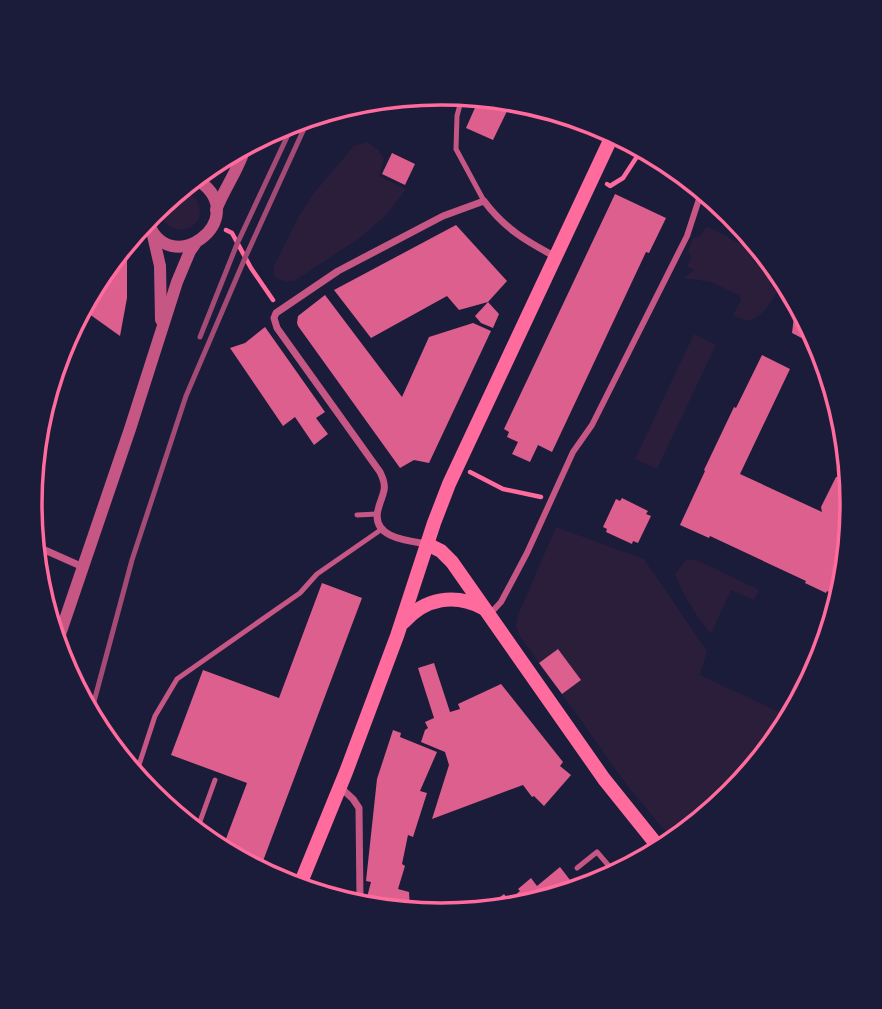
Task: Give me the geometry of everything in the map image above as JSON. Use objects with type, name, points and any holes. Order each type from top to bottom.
[{"type":"main road","points":[[303,878],[341,787],[457,465],[609,143]]},
{"type":"main road","points":[[427,544],[446,556],[604,779],[654,841]]},
{"type":"main road","points":[[397,636],[414,612],[433,602],[455,598],[470,601],[486,611]]},
{"type":"street","points":[[152,229],[160,239],[174,246],[195,244],[204,238],[213,225],[224,191],[241,160]]},
{"type":"street","points":[[203,184],[212,195],[216,210]]},
{"type":"street","points":[[486,611],[501,603],[527,553],[573,452],[592,425],[687,236],[699,200]]},
{"type":"street","points":[[427,544],[398,539],[382,529],[377,514],[385,489],[380,472],[276,328],[274,318],[279,310],[338,271],[410,233],[484,201],[510,230],[556,257]]},
{"type":"street","points":[[151,231],[160,266],[162,328]]},
{"type":"street","points":[[62,629],[162,328],[186,260],[195,244]]},
{"type":"street","points":[[44,550],[83,567]]},
{"type":"street","points":[[341,787],[359,808],[360,895]]},
{"type":"lane","points":[[460,106],[457,116],[456,149],[484,201]]},
{"type":"lane","points":[[357,515],[377,514]]},
{"type":"lane","points":[[139,765],[155,716],[177,679],[300,593],[317,574],[382,529]]},
{"type":"lane","points":[[200,822],[215,780]]},
{"type":"lane","points":[[577,868],[597,852],[609,866]]},
{"type":"path","points":[[593,178],[610,186],[615,185],[637,157]]},
{"type":"path","points":[[213,225],[232,233],[254,274],[279,310]]},
{"type":"path","points":[[457,465],[503,489],[551,499]]},
{"type":"shaded area","points":[[366,142],[378,149],[384,159],[379,176],[406,189],[387,214],[361,237],[294,281],[274,277],[274,266],[314,193],[354,146]]},
{"type":"shaded area","points":[[190,195],[197,200],[199,216],[196,223],[181,230],[167,224],[164,218]]},
{"type":"shaded area","points":[[709,227],[746,247],[754,262],[760,265],[768,276],[770,285],[778,290],[765,310],[755,318],[744,320],[733,315],[741,300],[740,296],[711,282],[684,278],[694,270],[687,266],[691,257],[688,251],[693,238],[701,236],[704,229]]},
{"type":"shaded area","points":[[694,334],[716,345],[657,469],[635,459]]},
{"type":"shaded area","points":[[556,527],[644,559],[707,651],[700,675],[781,713],[758,747],[723,787],[667,833],[626,784],[562,694],[580,680],[558,649],[539,663],[520,636],[516,626],[518,615]]},
{"type":"shaded area","points":[[693,559],[759,590],[754,600],[731,590],[711,634],[690,605],[675,574],[685,561]]},
{"type":"building","points":[[475,107],[507,111],[493,140],[466,128]]},
{"type":"building","points":[[392,153],[415,164],[405,185],[382,174]]},
{"type":"building","points":[[615,194],[666,218],[649,253],[646,252],[552,452],[538,445],[530,462],[512,454],[518,442],[507,437],[509,432],[504,429]]},
{"type":"building","points":[[456,225],[507,281],[488,302],[459,310],[447,296],[371,338],[334,290]]},
{"type":"building","points":[[127,258],[127,298],[120,336],[90,315]]},
{"type":"building","points":[[325,295],[402,397],[429,337],[473,323],[491,331],[429,463],[414,460],[400,468],[298,326],[298,316]]},
{"type":"building","points":[[488,302],[499,314],[493,328],[481,323],[475,316]]},
{"type":"building","points":[[794,318],[804,339],[792,333]]},
{"type":"building","points":[[265,327],[325,412],[316,418],[328,434],[314,445],[295,417],[283,426],[230,348],[245,343]]},
{"type":"building","points":[[762,355],[790,369],[740,474],[822,512],[821,507],[836,477],[839,477],[837,557],[830,592],[826,593],[710,536],[709,538],[680,525],[734,407],[736,408]]},
{"type":"building","points":[[622,498],[648,511],[646,514],[651,516],[638,543],[633,541],[632,544],[606,532],[607,529],[603,527],[616,499],[620,501]]},
{"type":"building","points":[[322,583],[362,598],[263,861],[225,840],[247,783],[171,755],[203,670],[279,698]]},
{"type":"building","points":[[558,649],[581,680],[562,694],[539,663]]},
{"type":"building","points":[[434,663],[450,712],[460,709],[458,704],[501,684],[563,762],[560,766],[571,775],[544,806],[532,797],[523,785],[432,819],[449,765],[445,752],[421,742],[428,728],[425,722],[434,718],[418,668]]},
{"type":"building","points":[[393,730],[401,733],[400,737],[437,752],[420,791],[427,793],[413,837],[408,835],[402,864],[405,866],[398,889],[409,892],[410,902],[367,897],[371,882],[366,881],[377,779]]},
{"type":"building","points":[[560,867],[571,881],[513,897],[531,878],[537,886]]},
{"type":"railway","points":[[94,702],[132,560],[186,396],[303,131]]},
{"type":"railway","points":[[200,337],[237,244],[287,136]]}]
